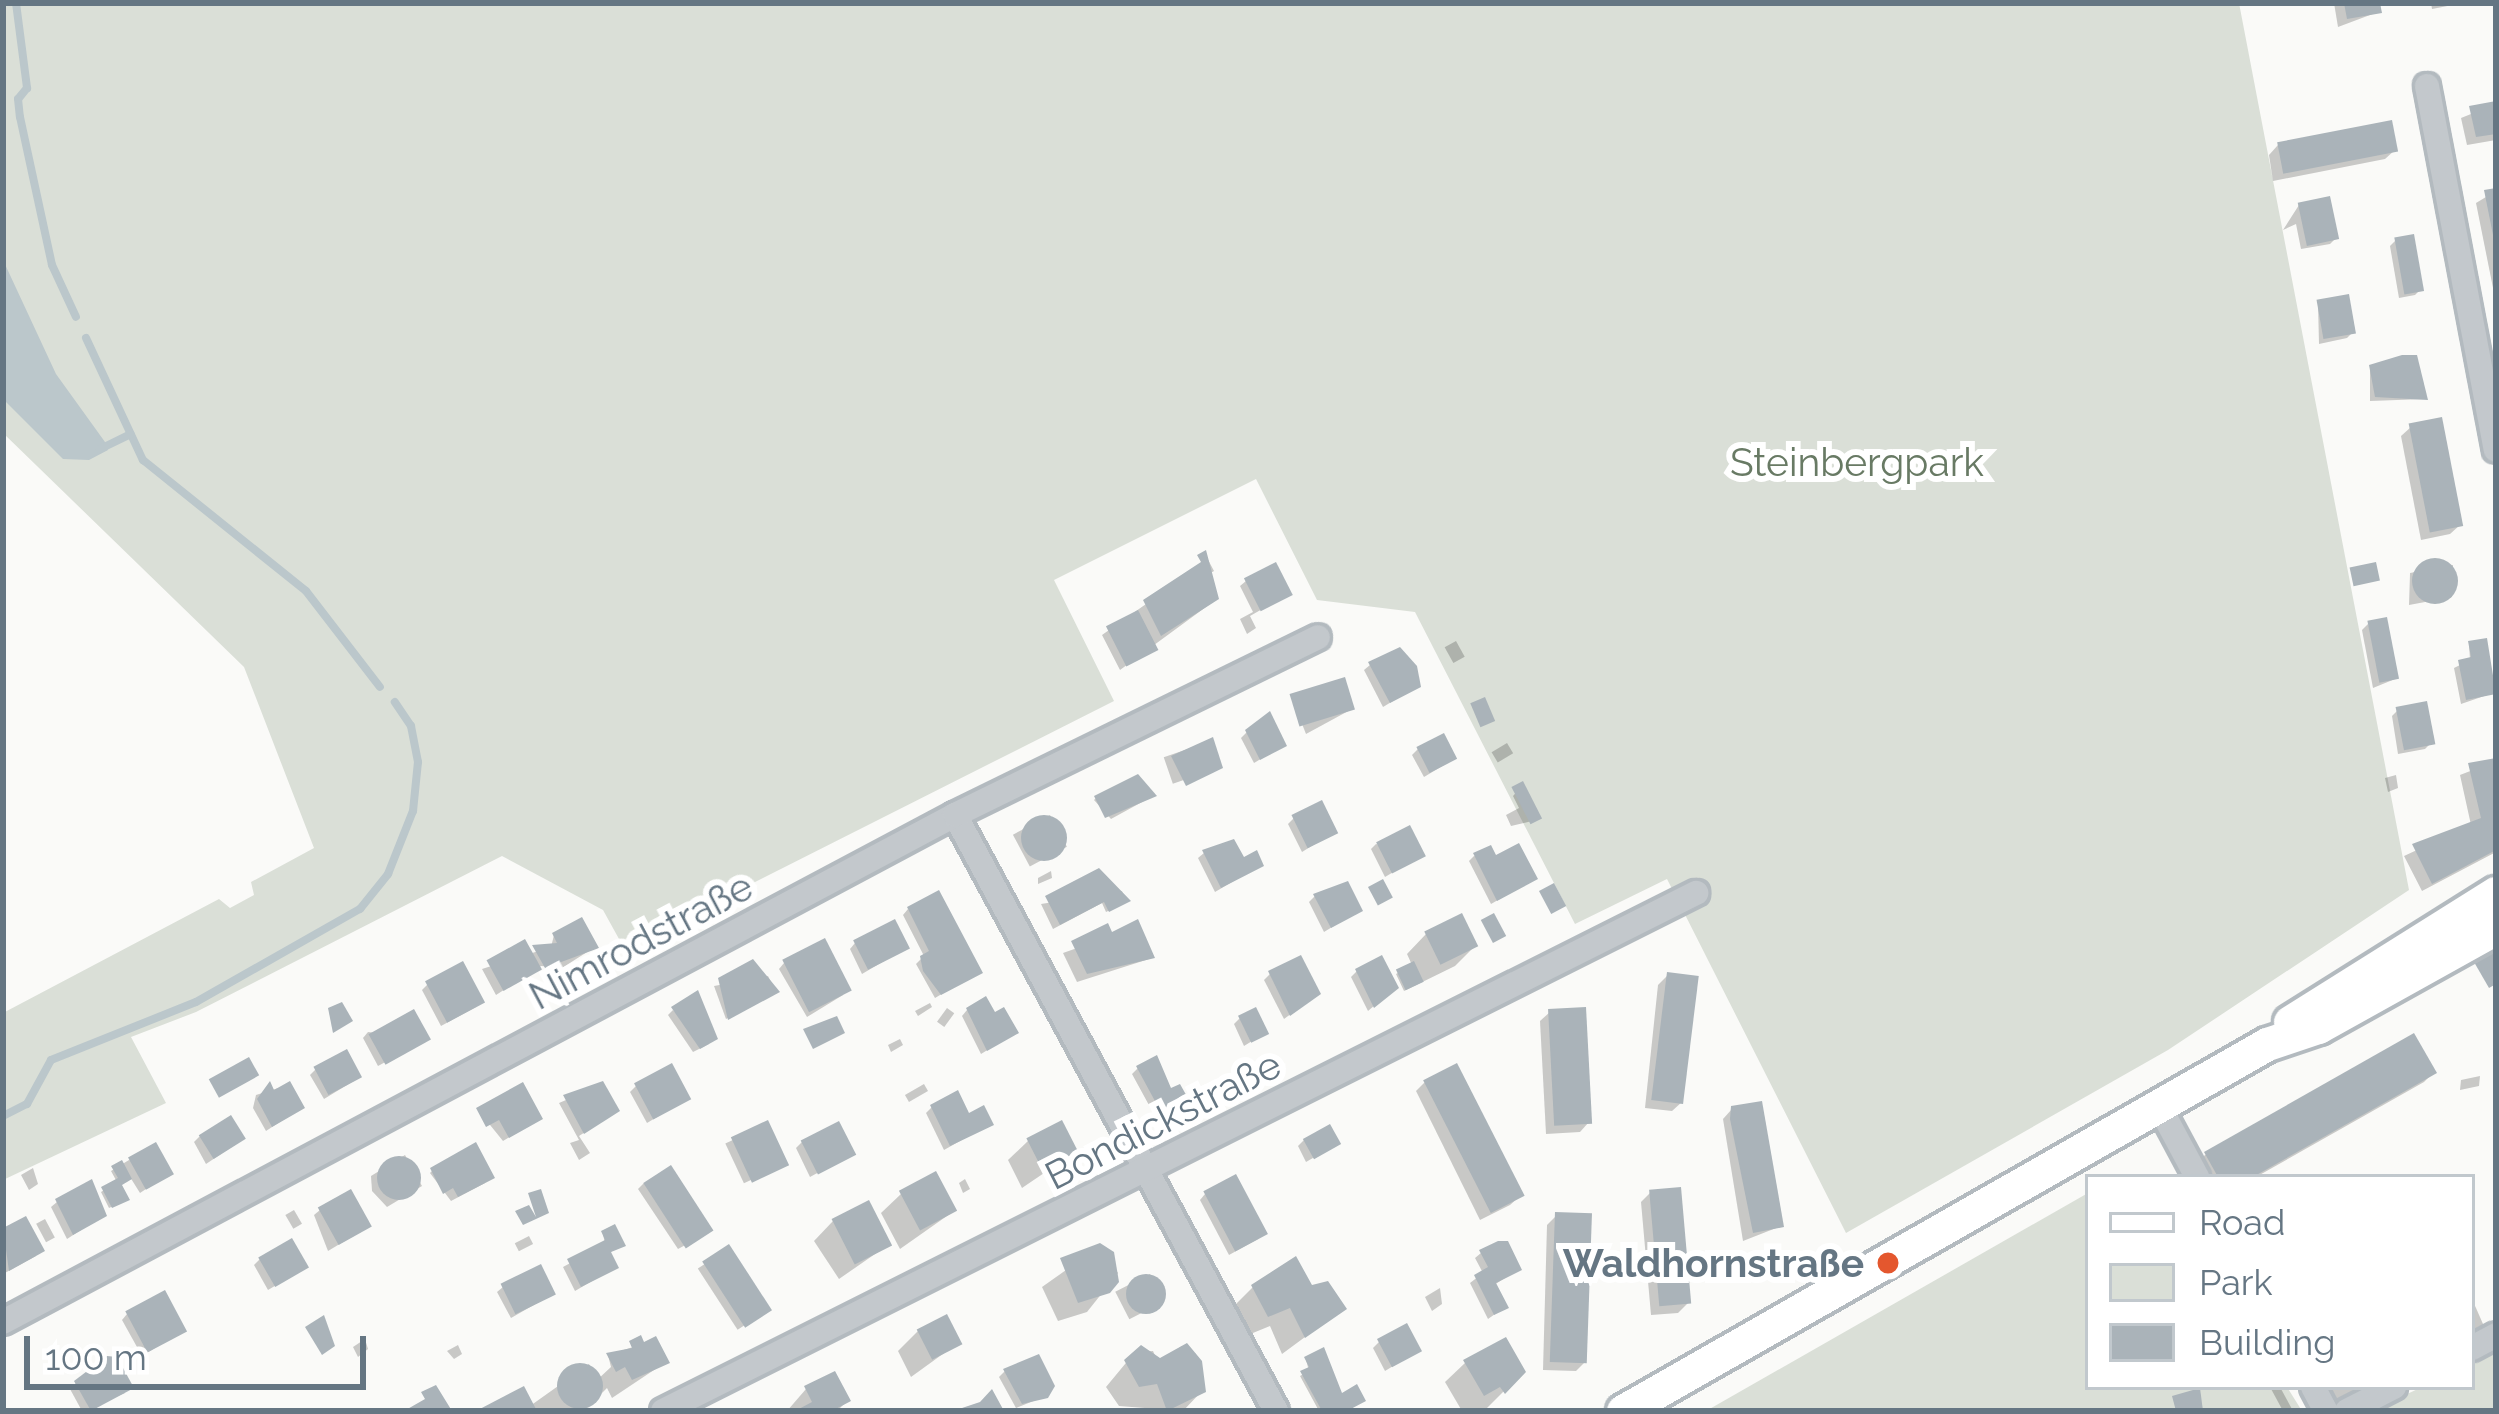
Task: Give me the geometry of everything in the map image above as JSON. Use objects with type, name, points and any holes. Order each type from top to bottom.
[{"type":"main road","points":[[2267,1044],[2302,1011],[2496,893]]},
{"type":"main road","points":[[1623,1411],[2267,1044],[2318,1027],[2496,928]]},
{"type":"street","points":[[2428,86],[2496,450]]},
{"type":"street","name":"Nimrodstraße","points":[[3,1322],[955,815],[1318,637]]},
{"type":"street","points":[[955,815],[1276,1411]]},
{"type":"street","name":"Bondickstraße","points":[[663,1411],[1696,893]]},
{"type":"street","points":[[2159,1106],[2196,1174]]},
{"type":"street","points":[[2347,1411],[2388,1390]]},
{"type":"green space","name":"Steinbergpark","points":[[3,3],[2239,3],[2409,890],[2168,1050],[1846,1233],[1667,879],[1575,924],[1415,612],[1317,600],[1256,479],[1054,580],[1114,701],[624,948],[603,910],[502,856],[196,1012],[131,1037],[166,1103],[3,1180],[3,1013],[219,899],[230,908],[254,895],[251,882],[314,848],[244,667],[3,433]]},
{"type":"green space","points":[[2085,1195],[2085,1390],[2289,1390],[2302,1411],[1706,1411]]},
{"type":"green space","points":[[2496,1353],[2496,1411],[2371,1411],[2416,1390],[2475,1390],[2475,1363]]},
{"type":"shaded area","points":[[3,260],[56,374],[105,442],[108,450],[89,460],[63,459],[3,399]]},
{"type":"building","points":[[2344,3],[2380,3],[2382,13],[2347,19]]},
{"type":"building","points":[[2496,101],[2496,134],[2476,137],[2469,106]]},
{"type":"building","points":[[2392,120],[2398,151],[2283,174],[2277,142]]},
{"type":"building","points":[[2496,188],[2496,240],[2494,240],[2484,190]]},
{"type":"building","points":[[2330,196],[2339,239],[2307,246],[2298,203]]},
{"type":"building","points":[[2414,234],[2424,291],[2404,295],[2394,237]]},
{"type":"building","points":[[2349,294],[2356,333],[2323,339],[2317,300]]},
{"type":"building","points":[[2417,355],[2428,400],[2375,397],[2369,365]]},
{"type":"building","points":[[2442,417],[2463,526],[2430,532],[2409,423]]},
{"type":"building","points":[[1206,550],[1219,599],[1161,636],[1143,600],[1201,562],[1197,555]]},
{"type":"building","points":[[2435,558],[2451,565],[2458,581],[2451,597],[2435,604],[2419,597],[2412,581],[2419,565]]},
{"type":"building","points":[[1276,562],[1293,595],[1261,611],[1244,578]]},
{"type":"building","points":[[2376,562],[2380,581],[2354,586],[2350,568]]},
{"type":"building","points":[[1138,610],[1158,650],[1126,666],[1106,626]]},
{"type":"building","points":[[2387,617],[2399,679],[2379,683],[2367,621]]},
{"type":"building","points":[[2487,638],[2496,694],[2466,700],[2458,660],[2471,657],[2468,641]]},
{"type":"building","points":[[1400,647],[1417,666],[1421,687],[1390,703],[1368,662]]},
{"type":"building","points":[[1345,677],[1355,710],[1299,726],[1290,694]]},
{"type":"building","points":[[1485,697],[1495,721],[1480,727],[1470,703]]},
{"type":"building","points":[[2427,701],[2435,744],[2404,750],[2396,707]]},
{"type":"building","points":[[1270,711],[1287,746],[1260,760],[1245,730]]},
{"type":"building","points":[[1444,733],[1457,759],[1430,773],[1416,747]]},
{"type":"building","points":[[1213,737],[1223,768],[1186,786],[1171,756]]},
{"type":"building","points":[[2496,758],[2496,850],[2432,884],[2412,844],[2481,818],[2468,763]]},
{"type":"building","points":[[1138,774],[1157,796],[1105,818],[1094,796]]},
{"type":"building","points":[[1523,781],[1542,818],[1530,824],[1511,787]]},
{"type":"building","points":[[1322,800],[1338,833],[1308,848],[1291,815]]},
{"type":"building","points":[[1044,815],[1060,822],[1067,838],[1060,854],[1044,861],[1028,854],[1021,838],[1028,822]]},
{"type":"building","points":[[1410,825],[1426,856],[1392,873],[1376,842]]},
{"type":"building","points":[[1234,839],[1244,857],[1257,850],[1264,866],[1221,888],[1202,850]]},
{"type":"building","points":[[1519,843],[1538,879],[1497,901],[1473,853],[1491,845],[1496,855]]},
{"type":"building","points":[[1099,868],[1131,901],[1109,912],[1104,902],[1060,925],[1045,896]]},
{"type":"building","points":[[1383,879],[1393,898],[1378,906],[1368,887]]},
{"type":"building","points":[[1348,881],[1363,911],[1331,928],[1313,894]]},
{"type":"building","points":[[1554,883],[1566,906],[1551,914],[1539,891]]},
{"type":"building","points":[[939,890],[983,973],[941,995],[923,971],[920,956],[929,951],[907,907]]},
{"type":"building","points":[[1462,913],[1478,946],[1440,965],[1424,931]]},
{"type":"building","points":[[1494,913],[1506,936],[1493,943],[1481,920]]},
{"type":"building","points":[[582,917],[599,948],[545,968],[532,945],[557,943],[552,933]]},
{"type":"building","points":[[895,919],[910,948],[868,970],[853,940]]},
{"type":"building","points":[[1138,919],[1155,958],[1087,974],[1071,941],[1108,923],[1112,932]]},
{"type":"building","points":[[825,938],[852,991],[809,1012],[782,960]]},
{"type":"building","points":[[525,939],[542,970],[503,991],[487,960]]},
{"type":"building","points":[[2496,951],[2496,984],[2489,988],[2474,962]]},
{"type":"building","points":[[1301,955],[1321,994],[1290,1016],[1268,971]]},
{"type":"building","points":[[1382,955],[1399,988],[1374,1008],[1355,969]]},
{"type":"building","points":[[753,959],[780,992],[728,1020],[718,978]]},
{"type":"building","points":[[463,961],[485,1002],[447,1023],[425,981]]},
{"type":"building","points":[[1414,961],[1424,982],[1406,990],[1396,969]]},
{"type":"building","points":[[1667,972],[1699,976],[1683,1104],[1651,1100]]},
{"type":"building","points":[[698,990],[718,1039],[700,1049],[671,1007]]},
{"type":"building","points":[[986,996],[995,1012],[1004,1007],[1019,1033],[987,1051],[966,1008]]},
{"type":"building","points":[[342,1002],[353,1021],[333,1033],[328,1008]]},
{"type":"building","points":[[1256,1007],[1269,1034],[1251,1043],[1238,1016]]},
{"type":"building","points":[[1586,1007],[1592,1124],[1554,1126],[1548,1009]]},
{"type":"building","points":[[414,1009],[431,1040],[385,1065],[369,1034]]},
{"type":"building","points":[[837,1016],[845,1033],[813,1049],[803,1029]]},
{"type":"building","points":[[2414,1033],[2437,1073],[2258,1174],[2216,1174],[2204,1152]]},
{"type":"building","points":[[347,1049],[362,1077],[328,1095],[313,1067]]},
{"type":"building","points":[[1157,1055],[1171,1088],[1180,1084],[1189,1100],[1162,1114],[1136,1066]]},
{"type":"building","points":[[249,1057],[259,1075],[219,1098],[209,1079]]},
{"type":"building","points":[[672,1063],[691,1099],[653,1119],[634,1083]]},
{"type":"building","points":[[1457,1063],[1525,1196],[1491,1213],[1423,1080]]},
{"type":"building","points":[[270,1081],[274,1090],[290,1081],[305,1108],[272,1127],[257,1099]]},
{"type":"building","points":[[603,1081],[620,1111],[584,1134],[563,1095]]},
{"type":"building","points":[[523,1082],[543,1119],[509,1138],[499,1120],[486,1127],[476,1108]]},
{"type":"building","points":[[958,1090],[969,1113],[984,1105],[994,1125],[950,1146],[930,1105]]},
{"type":"building","points":[[1762,1101],[1784,1227],[1753,1233],[1730,1119],[1731,1106]]},
{"type":"building","points":[[231,1115],[246,1139],[214,1159],[199,1135]]},
{"type":"building","points":[[768,1120],[789,1165],[752,1183],[731,1137]]},
{"type":"building","points":[[1062,1120],[1078,1152],[1043,1170],[1026,1138]]},
{"type":"building","points":[[839,1121],[856,1155],[818,1174],[801,1141]]},
{"type":"building","points":[[1330,1124],[1341,1144],[1314,1159],[1303,1139]]},
{"type":"building","points":[[156,1142],[174,1174],[146,1190],[128,1158]]},
{"type":"building","points":[[476,1142],[495,1178],[458,1197],[453,1188],[443,1194],[430,1168]]},
{"type":"building","points":[[399,1156],[415,1162],[421,1178],[415,1194],[399,1200],[383,1194],[377,1178],[383,1162]]},
{"type":"building","points":[[122,1160],[132,1179],[122,1185],[130,1200],[112,1208],[101,1187],[118,1178],[111,1166]]},
{"type":"building","points":[[671,1165],[713,1230],[686,1248],[643,1183]]},
{"type":"building","points":[[936,1171],[957,1211],[920,1230],[899,1191]]},
{"type":"building","points":[[1236,1174],[1268,1234],[1235,1251],[1203,1191]]},
{"type":"building","points":[[92,1179],[107,1216],[73,1235],[55,1199]]},
{"type":"building","points":[[1681,1187],[1691,1304],[1659,1306],[1649,1190]]},
{"type":"building","points":[[351,1189],[372,1227],[339,1245],[318,1207]]},
{"type":"building","points":[[541,1189],[549,1213],[523,1225],[515,1211],[529,1205],[536,1217],[528,1193]]},
{"type":"building","points":[[869,1200],[892,1245],[855,1265],[832,1219]]},
{"type":"building","points":[[1555,1212],[1592,1213],[1587,1363],[1550,1362]]},
{"type":"building","points":[[26,1216],[45,1251],[9,1271],[3,1228]]},
{"type":"building","points":[[615,1224],[626,1246],[611,1252],[619,1268],[581,1287],[567,1259],[605,1240],[601,1231]]},
{"type":"building","points":[[292,1238],[309,1267],[275,1287],[258,1258]]},
{"type":"building","points":[[1508,1241],[1522,1270],[1496,1283],[1509,1308],[1494,1315],[1474,1275],[1488,1267],[1479,1250]]},
{"type":"building","points":[[1100,1243],[1114,1252],[1119,1282],[1110,1293],[1078,1303],[1060,1258]]},
{"type":"building","points":[[729,1244],[772,1310],[745,1328],[702,1261]]},
{"type":"building","points":[[1296,1256],[1312,1285],[1328,1281],[1347,1309],[1305,1338],[1290,1308],[1268,1317],[1251,1285]]},
{"type":"building","points":[[541,1264],[556,1295],[515,1314],[501,1284]]},
{"type":"building","points":[[1146,1274],[1160,1280],[1166,1294],[1160,1308],[1146,1314],[1132,1308],[1126,1294],[1132,1280]]},
{"type":"building","points":[[165,1290],[187,1331],[147,1353],[125,1311]]},
{"type":"building","points":[[947,1314],[962,1344],[932,1360],[917,1329]]},
{"type":"building","points":[[324,1315],[335,1346],[322,1355],[305,1327]]},
{"type":"building","points":[[1407,1323],[1422,1351],[1392,1367],[1377,1339]]},
{"type":"building","points":[[641,1335],[644,1342],[656,1336],[670,1363],[632,1380],[625,1367],[616,1372],[606,1353],[632,1348],[629,1341]]},
{"type":"building","points":[[1506,1337],[1526,1372],[1505,1394],[1500,1387],[1484,1396],[1463,1360]]},
{"type":"building","points":[[1187,1343],[1202,1361],[1206,1392],[1167,1411],[1157,1384],[1139,1387],[1124,1360],[1141,1345],[1160,1358]]},
{"type":"building","points":[[1324,1347],[1342,1393],[1357,1384],[1366,1401],[1347,1411],[1322,1411],[1300,1371],[1309,1367],[1304,1357]]},
{"type":"building","points":[[1039,1354],[1055,1386],[1048,1398],[1022,1404],[1003,1369]]},
{"type":"building","points":[[107,1356],[117,1357],[134,1388],[91,1411],[74,1381]]},
{"type":"building","points":[[580,1363],[596,1370],[603,1386],[596,1402],[580,1409],[564,1402],[557,1386],[564,1370]]},
{"type":"building","points":[[835,1371],[851,1401],[832,1411],[795,1411],[812,1402],[804,1386]]},
{"type":"building","points":[[436,1385],[452,1411],[404,1411],[425,1399],[421,1392]]},
{"type":"building","points":[[524,1386],[537,1411],[476,1411]]},
{"type":"building","points":[[992,1389],[1004,1411],[953,1411],[980,1402]]},
{"type":"building","points":[[2200,1390],[2203,1411],[2176,1411],[2172,1396]]},
{"type":"waterway","points":[[16,3],[27,88],[18,99],[20,117],[52,265],[76,317]]},
{"type":"waterway","points":[[86,338],[143,460],[306,591],[380,687]]},
{"type":"waterway","points":[[100,449],[131,434]]},
{"type":"waterway","points":[[3,1116],[27,1104],[51,1060],[196,1002],[360,909],[388,874],[413,811],[418,762],[411,726],[395,702]]},
{"type":"place","name":"Waldhornstraße","points":[[1888,1263]]}]
